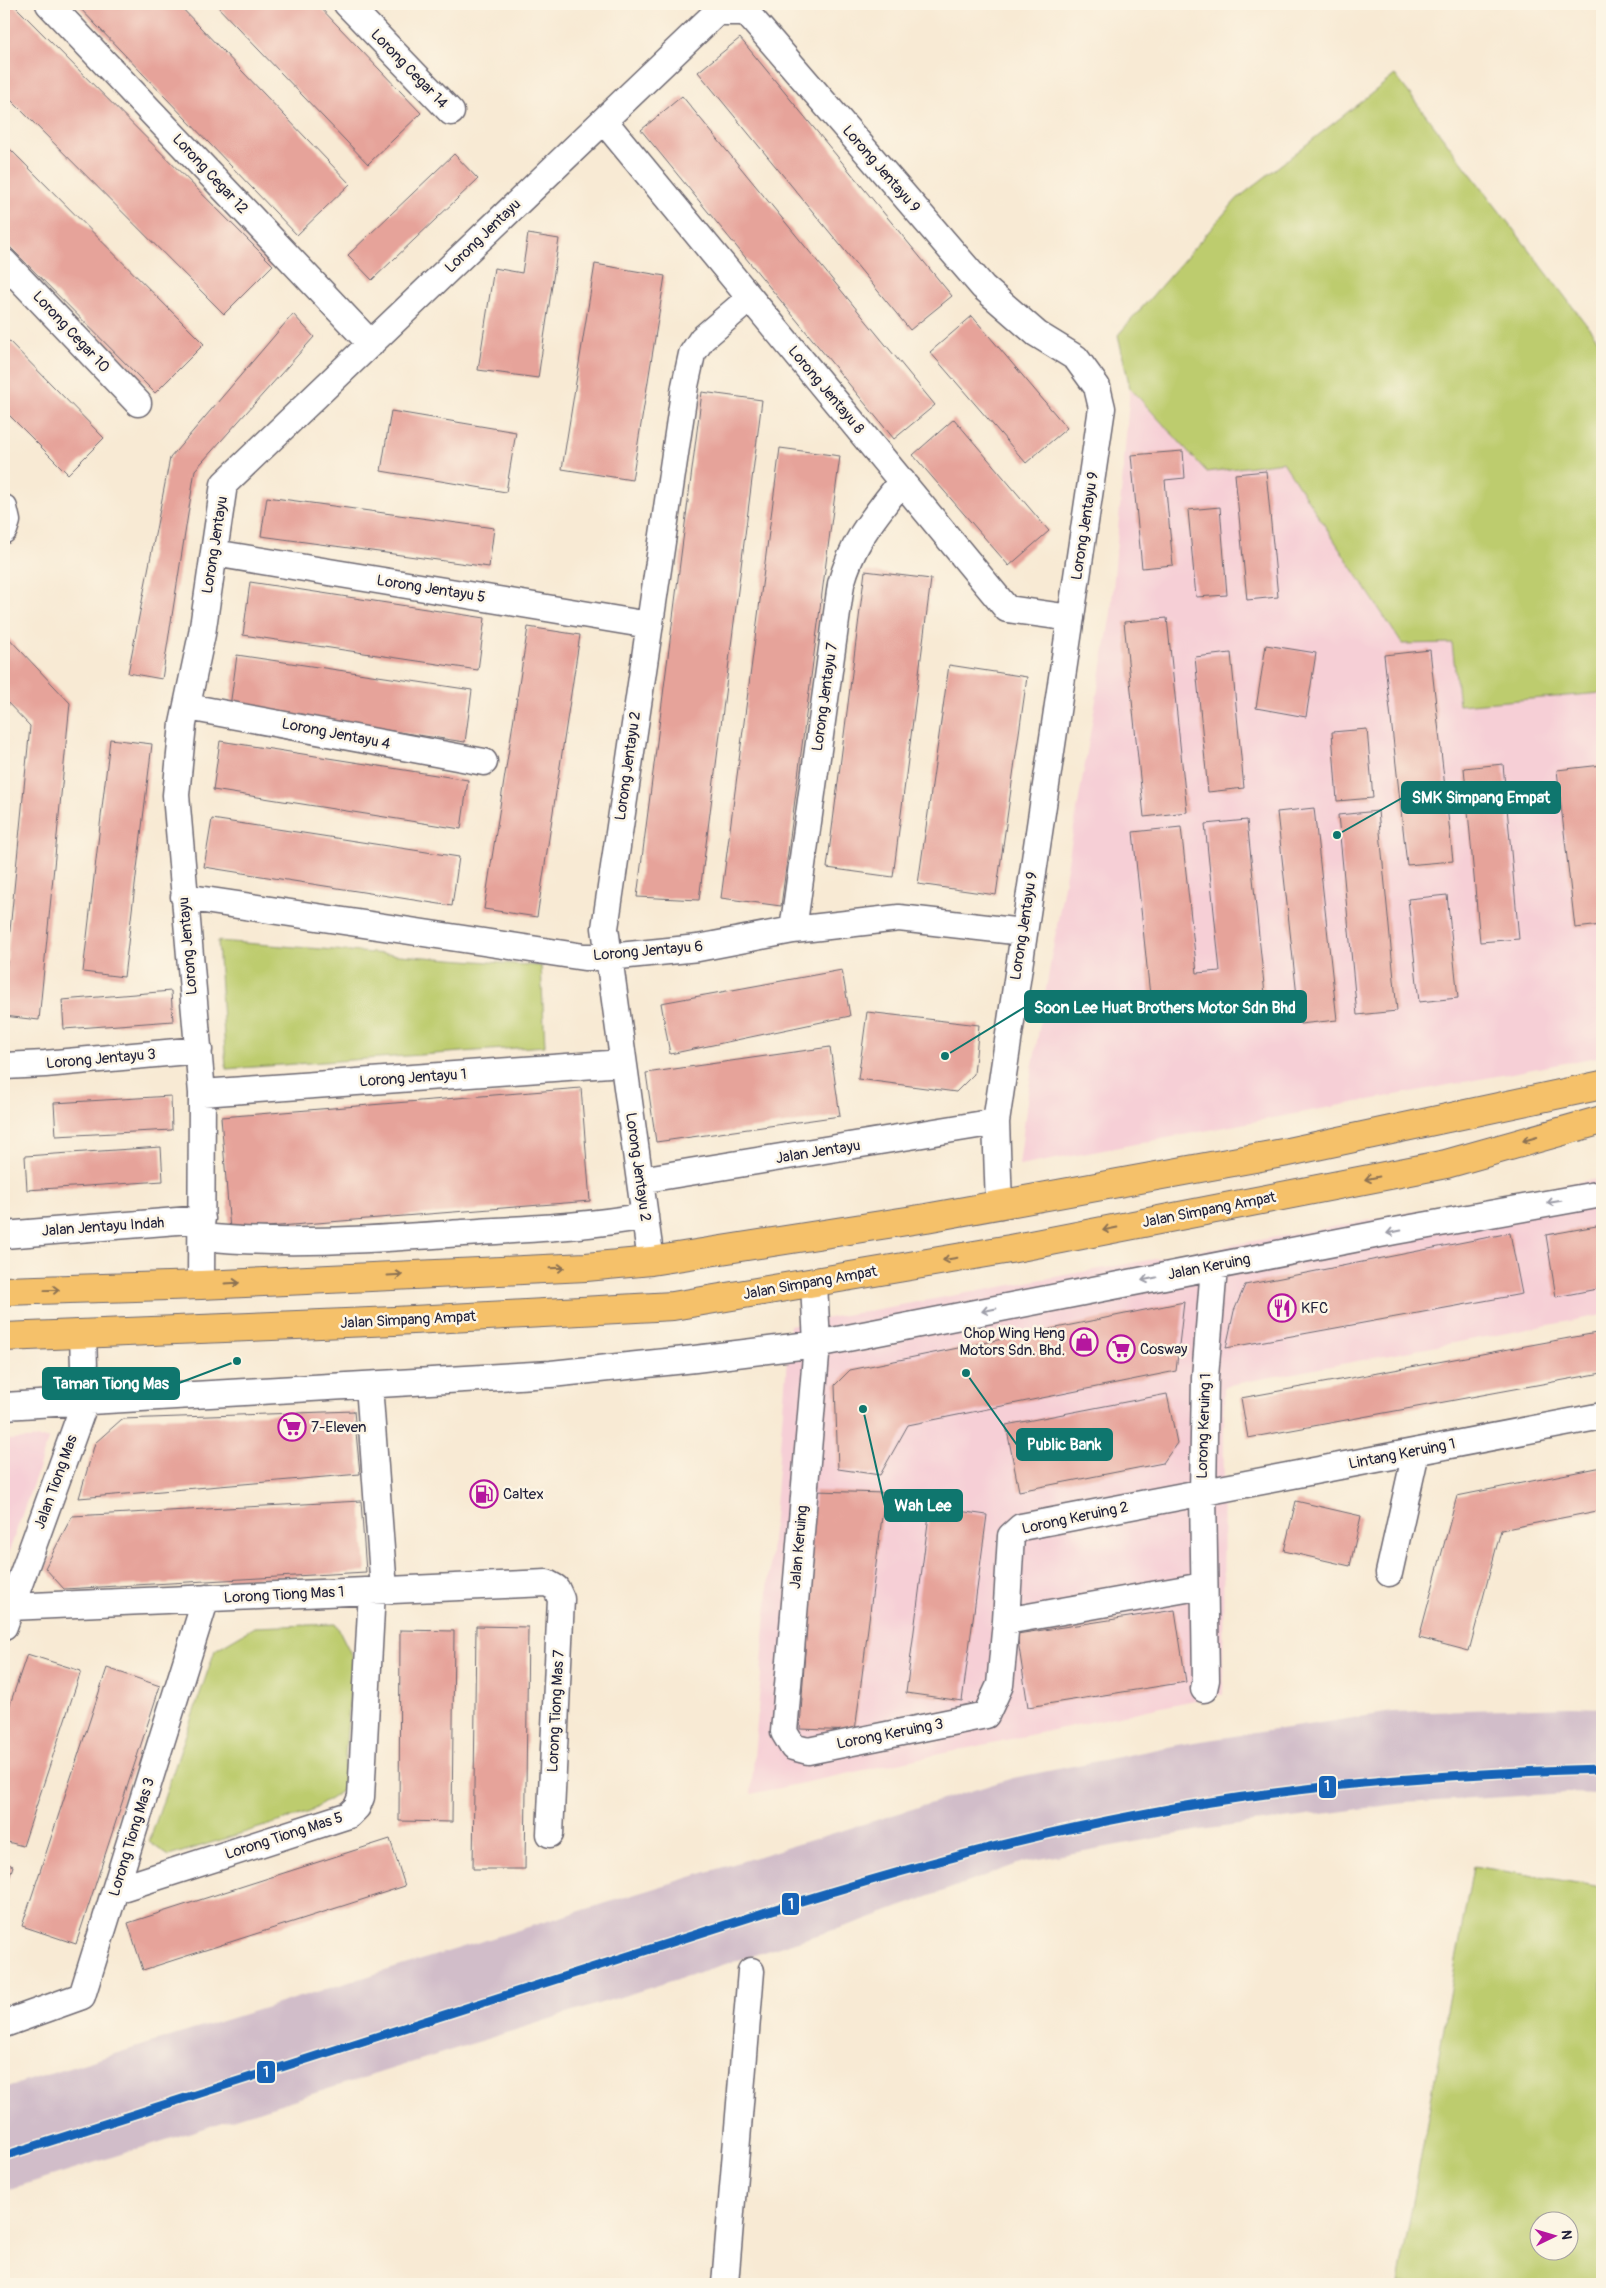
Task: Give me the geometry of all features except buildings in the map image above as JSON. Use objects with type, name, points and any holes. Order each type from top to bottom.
[{"type":"highway","points":[[4,1291],[202,1285],[586,1267],[651,1261],[999,1205],[1288,1152],[1602,1085]]},
{"type":"highway","name":"Jalan Simpang Ampat","points":[[4,1337],[394,1321],[673,1306],[1010,1249],[1446,1164],[1602,1120]]},
{"type":"street","name":"Lorong Cegar 12","points":[[49,4],[371,344]]},
{"type":"street","name":"Lorong Cegar 14","points":[[347,4],[451,112]]},
{"type":"street","name":"Lorong Jentayu","points":[[202,1285],[202,1093],[176,796],[183,724],[202,634],[224,484],[717,12]]},
{"type":"street","name":"Lorong Jentayu 9","points":[[717,12],[746,12],[983,287],[1037,334],[1076,358],[1097,387],[1102,408],[996,1122],[999,1205]]},
{"type":"street","name":"Lorong Jentayu 8","points":[[604,121],[1008,609],[1071,618]]},
{"type":"street","name":"Lorong Cegar 10","points":[[4,262],[138,403]]},
{"type":"street","name":"Lorong Jentayu 2","points":[[651,1261],[605,928],[648,625],[685,386],[692,354],[702,339],[750,298]]},
{"type":"street","name":"Lorong Jentayu 7","points":[[793,930],[841,584],[847,560],[860,535],[902,481]]},
{"type":"street","points":[[4,508],[7,521],[4,530]]},
{"type":"street","name":"Lorong Jentayu 5","points":[[214,553],[648,625]]},
{"type":"street","name":"Lorong Jentayu 4","points":[[188,707],[484,762]]},
{"type":"street","name":"Lorong Jentayu 6","points":[[184,897],[584,957],[608,958],[698,948],[793,930],[899,918],[1024,932]]},
{"type":"street","name":"Lorong Jentayu 3","points":[[4,1066],[199,1050]]},
{"type":"street","name":"Lorong Jentayu 1","points":[[202,1093],[623,1063]]},
{"type":"street","name":"Jalan Jentayu","points":[[640,1180],[996,1122]]},
{"type":"street","name":"Jalan Keruing","points":[[4,1406],[551,1374],[817,1344],[1214,1266],[1602,1194]]},
{"type":"street","name":"Jalan Jentayu Indah","points":[[4,1235],[202,1228],[250,1242],[415,1237],[601,1224],[645,1216]]},
{"type":"street","name":"Lorong Keruing 1","points":[[1204,1689],[1206,1680],[1202,1492],[1205,1377],[1214,1266]]},
{"type":"street","name":"Jalan Keruing","points":[[793,1747],[784,1732],[817,1344],[814,1283]]},
{"type":"street","name":"Jalan Tiong Mas","points":[[7,1616],[85,1402],[83,1334]]},
{"type":"street","name":"Lorong Tiong Mas 5","points":[[116,1890],[349,1815],[357,1808],[362,1797],[378,1590],[369,1385]]},
{"type":"street","name":"Lintang Keruing 1","points":[[1202,1492],[1602,1416]]},
{"type":"street","points":[[1389,1572],[1416,1452]]},
{"type":"street","name":"Lorong Keruing 2","points":[[986,1715],[1000,1685],[1011,1536],[1021,1527],[1202,1492]]},
{"type":"street","name":"Lorong Tiong Mas 1","points":[[7,1616],[206,1598],[547,1583],[556,1588]]},
{"type":"street","points":[[1006,1621],[1203,1586]]},
{"type":"street","name":"Lorong Tiong Mas 7","points":[[550,1834],[561,1599],[556,1588]]},
{"type":"street","name":"Lorong Tiong Mas 3","points":[[4,2024],[82,1996],[206,1598]]},
{"type":"street","name":"Lorong Keruing 3","points":[[793,1747],[808,1751],[986,1715]]},
{"type":"street","points":[[725,2284],[751,1971]]},
{"type":"shaded area","points":[[1395,75],[1602,345],[1602,1056],[1019,1166],[1028,1093],[1111,613],[1130,388],[1118,335],[1237,199]]},
{"type":"shaded area","points":[[1602,1178],[1602,1315],[1224,1386],[1223,1694],[751,1794],[790,1325]]},
{"type":"shaded area","points":[[49,1438],[4,1566],[4,1440]]},
{"type":"shaded area","points":[[1572,1707],[1602,1708],[1602,1794],[1567,1793],[1405,1803],[1201,1830],[1023,1862],[862,1921],[4,2191],[4,2088],[1013,1778],[1188,1743],[1393,1712]]},
{"type":"green space","points":[[1395,75],[1602,345],[1602,693],[1459,705],[1452,643],[1402,644],[1283,462],[1207,472],[1130,388],[1118,335],[1237,199]]},
{"type":"green space","points":[[218,941],[541,966],[545,1046],[226,1069]]},
{"type":"green space","points":[[336,1624],[353,1658],[342,1791],[310,1812],[169,1856],[149,1842],[215,1650],[254,1627]]},
{"type":"green space","points":[[1473,1866],[1602,1887],[1602,2284],[1398,2284]]},
{"type":"rail line","name":"1","points":[[4,2156],[763,1913],[902,1871],[995,1846],[1137,1815],[1310,1788],[1427,1777],[1602,1769]]},
{"type":"place","name":"SMK Simpang Empat","points":[[1337,835]]},
{"type":"place","name":"Soon Lee Huat Brothers Motor Sdn Bhd","points":[[945,1056]]},
{"type":"place","name":"KFC","points":[[1282,1308]]},
{"type":"place","name":"Chop Wing Heng Motors Sdn. Bhd.","points":[[1084,1342]]},
{"type":"place","name":"Cosway","points":[[1121,1349]]},
{"type":"place","name":"Taman Tiong Mas","points":[[237,1361]]},
{"type":"place","name":"Public Bank","points":[[966,1373]]},
{"type":"place","name":"Wah Lee","points":[[863,1409]]},
{"type":"place","name":"7-Eleven","points":[[292,1427]]},
{"type":"place","name":"Caltex","points":[[484,1494]]}]
